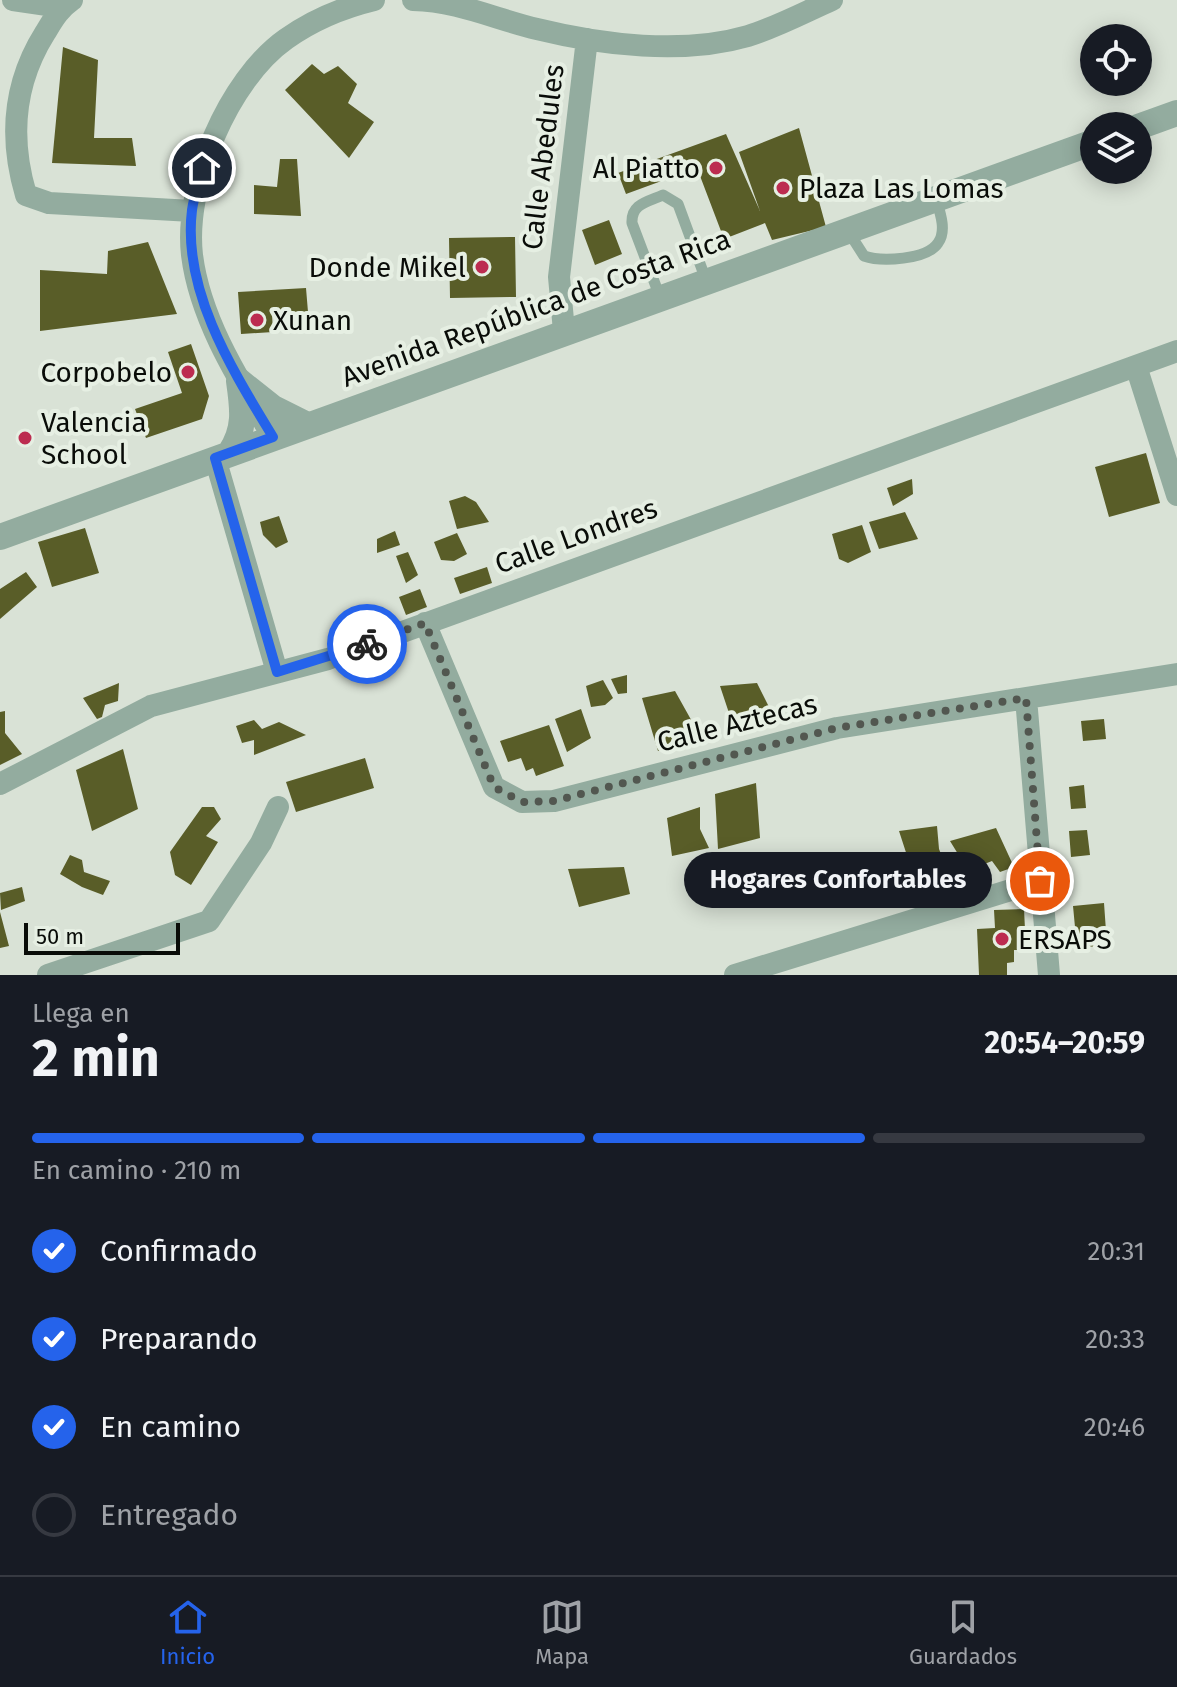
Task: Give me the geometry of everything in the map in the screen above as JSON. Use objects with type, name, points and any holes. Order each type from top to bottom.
[{"type":"street","points":[[13,0],[66,4]]},
{"type":"street","points":[[273,437],[239,381],[201,295],[192,253],[192,211],[202,168],[245,80],[283,40],[335,9],[374,0]]},
{"type":"street","points":[[413,0],[487,11],[535,29],[587,39],[661,45],[721,42],[750,35],[832,0]]},
{"type":"street","points":[[66,4],[39,43],[17,94],[15,122],[19,172],[26,195],[49,203],[192,211]]},
{"type":"street","name":"Calle Abedules","points":[[564,331],[559,277],[587,39]]},
{"type":"street","points":[[1152,122],[1177,113]]},
{"type":"street","name":"Avenida República de Costa Rica","points":[[0,537],[1080,147]]},
{"type":"street","name":"Calle Londres","points":[[0,784],[151,706],[328,659],[1177,351]]},
{"type":"street","points":[[1136,366],[1177,495]]},
{"type":"street","points":[[239,381],[273,408],[307,425]]},
{"type":"street","points":[[239,381],[244,416],[240,438],[222,455],[277,672]]},
{"type":"street","name":"Calle Aztecas","points":[[425,623],[494,787],[522,802],[554,801],[837,728],[1177,674]]},
{"type":"street","points":[[1026,698],[1049,975]]},
{"type":"street","points":[[48,975],[209,921],[261,843],[278,807]]},
{"type":"street","points":[[735,975],[1040,881]]},
{"type":"lane","points":[[660,297],[632,223],[632,213],[636,206],[663,195],[673,197],[678,204],[706,280]]},
{"type":"lane","points":[[847,230],[864,256],[877,260],[899,260],[932,249],[939,243],[942,231],[936,198]]},
{"type":"building","points":[[63,47],[98,60],[94,138],[132,138],[136,166],[52,163]]},
{"type":"building","points":[[312,64],[324,74],[338,66],[357,84],[348,103],[374,122],[349,158],[285,90]]},
{"type":"building","points":[[799,128],[826,227],[772,240],[765,223],[724,239],[697,168],[626,194],[618,173],[726,134],[760,211],[739,152]]},
{"type":"building","points":[[280,159],[297,159],[301,216],[254,214],[254,185],[277,187]]},
{"type":"building","points":[[609,220],[622,254],[595,265],[582,230]]},
{"type":"building","name":"Donde Mikel","points":[[515,237],[516,297],[450,298],[449,238]]},
{"type":"building","points":[[148,242],[177,314],[40,331],[40,270],[107,274],[108,251]]},
{"type":"building","points":[[306,288],[308,312],[272,314],[273,332],[241,334],[238,292]]},
{"type":"building","name":"Corpobelo","points":[[191,344],[209,396],[202,419],[146,438],[135,409],[182,393],[168,352]]},
{"type":"building","points":[[1146,453],[1160,503],[1109,517],[1095,467]]},
{"type":"building","points":[[912,479],[913,494],[893,506],[887,488]]},
{"type":"building","points":[[465,496],[476,502],[489,522],[457,529],[449,501]]},
{"type":"building","points":[[905,512],[918,539],[879,549],[869,522]]},
{"type":"building","points":[[279,516],[288,542],[276,548],[263,535],[260,522]]},
{"type":"building","points":[[862,525],[871,552],[848,563],[839,559],[832,534]]},
{"type":"building","points":[[85,528],[99,573],[52,587],[38,542]]},
{"type":"building","points":[[395,531],[400,545],[377,553],[377,539]]},
{"type":"building","points":[[457,533],[467,554],[454,561],[441,560],[434,542]]},
{"type":"building","points":[[408,552],[418,575],[406,583],[396,556]]},
{"type":"building","points":[[487,567],[492,583],[460,594],[454,578]]},
{"type":"building","points":[[26,572],[37,587],[0,619],[0,589]]},
{"type":"building","points":[[420,589],[427,607],[406,615],[399,597]]},
{"type":"building","points":[[627,675],[627,693],[618,694],[611,679]]},
{"type":"building","points":[[603,680],[613,698],[605,705],[591,707],[586,686]]},
{"type":"building","points":[[119,683],[118,701],[105,705],[102,717],[97,719],[83,698]]},
{"type":"building","points":[[757,683],[770,709],[731,719],[720,686]]},
{"type":"building","points":[[675,691],[694,725],[684,737],[658,751],[642,698]]},
{"type":"building","points":[[581,709],[591,738],[567,752],[555,719]]},
{"type":"building","points":[[5,711],[5,733],[22,754],[0,765],[0,712]]},
{"type":"building","points":[[1104,719],[1106,739],[1083,741],[1081,721]]},
{"type":"building","points":[[254,720],[262,729],[279,722],[306,735],[254,755],[254,740],[242,743],[236,726]]},
{"type":"building","points":[[549,725],[564,766],[536,776],[533,768],[526,771],[521,758],[508,762],[500,741]]},
{"type":"building","points":[[123,749],[138,809],[92,831],[76,770]]},
{"type":"building","points":[[365,758],[374,788],[296,812],[286,782]]},
{"type":"building","points":[[756,783],[760,838],[718,849],[715,794]]},
{"type":"building","points":[[1084,785],[1086,808],[1071,809],[1069,787]]},
{"type":"building","points":[[202,807],[214,807],[221,819],[206,836],[218,842],[191,885],[175,875],[170,852]]},
{"type":"building","points":[[700,807],[700,829],[709,848],[672,856],[667,818]]},
{"type":"building","points":[[937,826],[939,849],[949,874],[961,874],[964,885],[950,890],[944,886],[917,895],[910,886],[914,877],[899,831]]},
{"type":"building","points":[[996,828],[1014,867],[1000,872],[992,861],[982,865],[980,858],[966,867],[950,841]]},
{"type":"building","points":[[1087,830],[1090,855],[1071,857],[1069,831]]},
{"type":"building","points":[[70,855],[82,860],[84,872],[110,881],[103,895],[60,874]]},
{"type":"building","points":[[624,867],[630,894],[579,907],[568,869]]},
{"type":"building","points":[[22,887],[25,901],[1,910],[0,893]]},
{"type":"building","points":[[1104,903],[1107,945],[1077,948],[1073,906]]},
{"type":"building","name":"ERSAPS","points":[[1024,909],[1026,950],[1014,950],[1014,962],[1007,963],[1007,975],[979,975],[977,929],[995,928],[994,910]]},
{"type":"building","points":[[0,912],[9,946],[0,948]]},
{"type":"way so far","points":[[367,644],[425,623],[494,787],[522,802],[554,801],[837,728],[1026,698],[1040,881]]},
{"type":"place","name":"Al Piatto","points":[[716,168]]},
{"type":"place","name":"Plaza Las Lomas","points":[[783,188]]},
{"type":"place","name":"Donde Mikel","points":[[482,267]]},
{"type":"place","name":"Xunan","points":[[257,320]]},
{"type":"place","name":"Corpobelo","points":[[188,372]]},
{"type":"place","name":"Valencia School","points":[[25,438]]},
{"type":"place","name":"Hogares Confortables","points":[[1040,881]]},
{"type":"place","name":"ERSAPS","points":[[1002,939]]},
{"type":"route","points":[[202,168],[192,211],[192,253],[201,295],[239,381],[273,437],[215,458],[277,672],[328,659],[367,644]]}]
